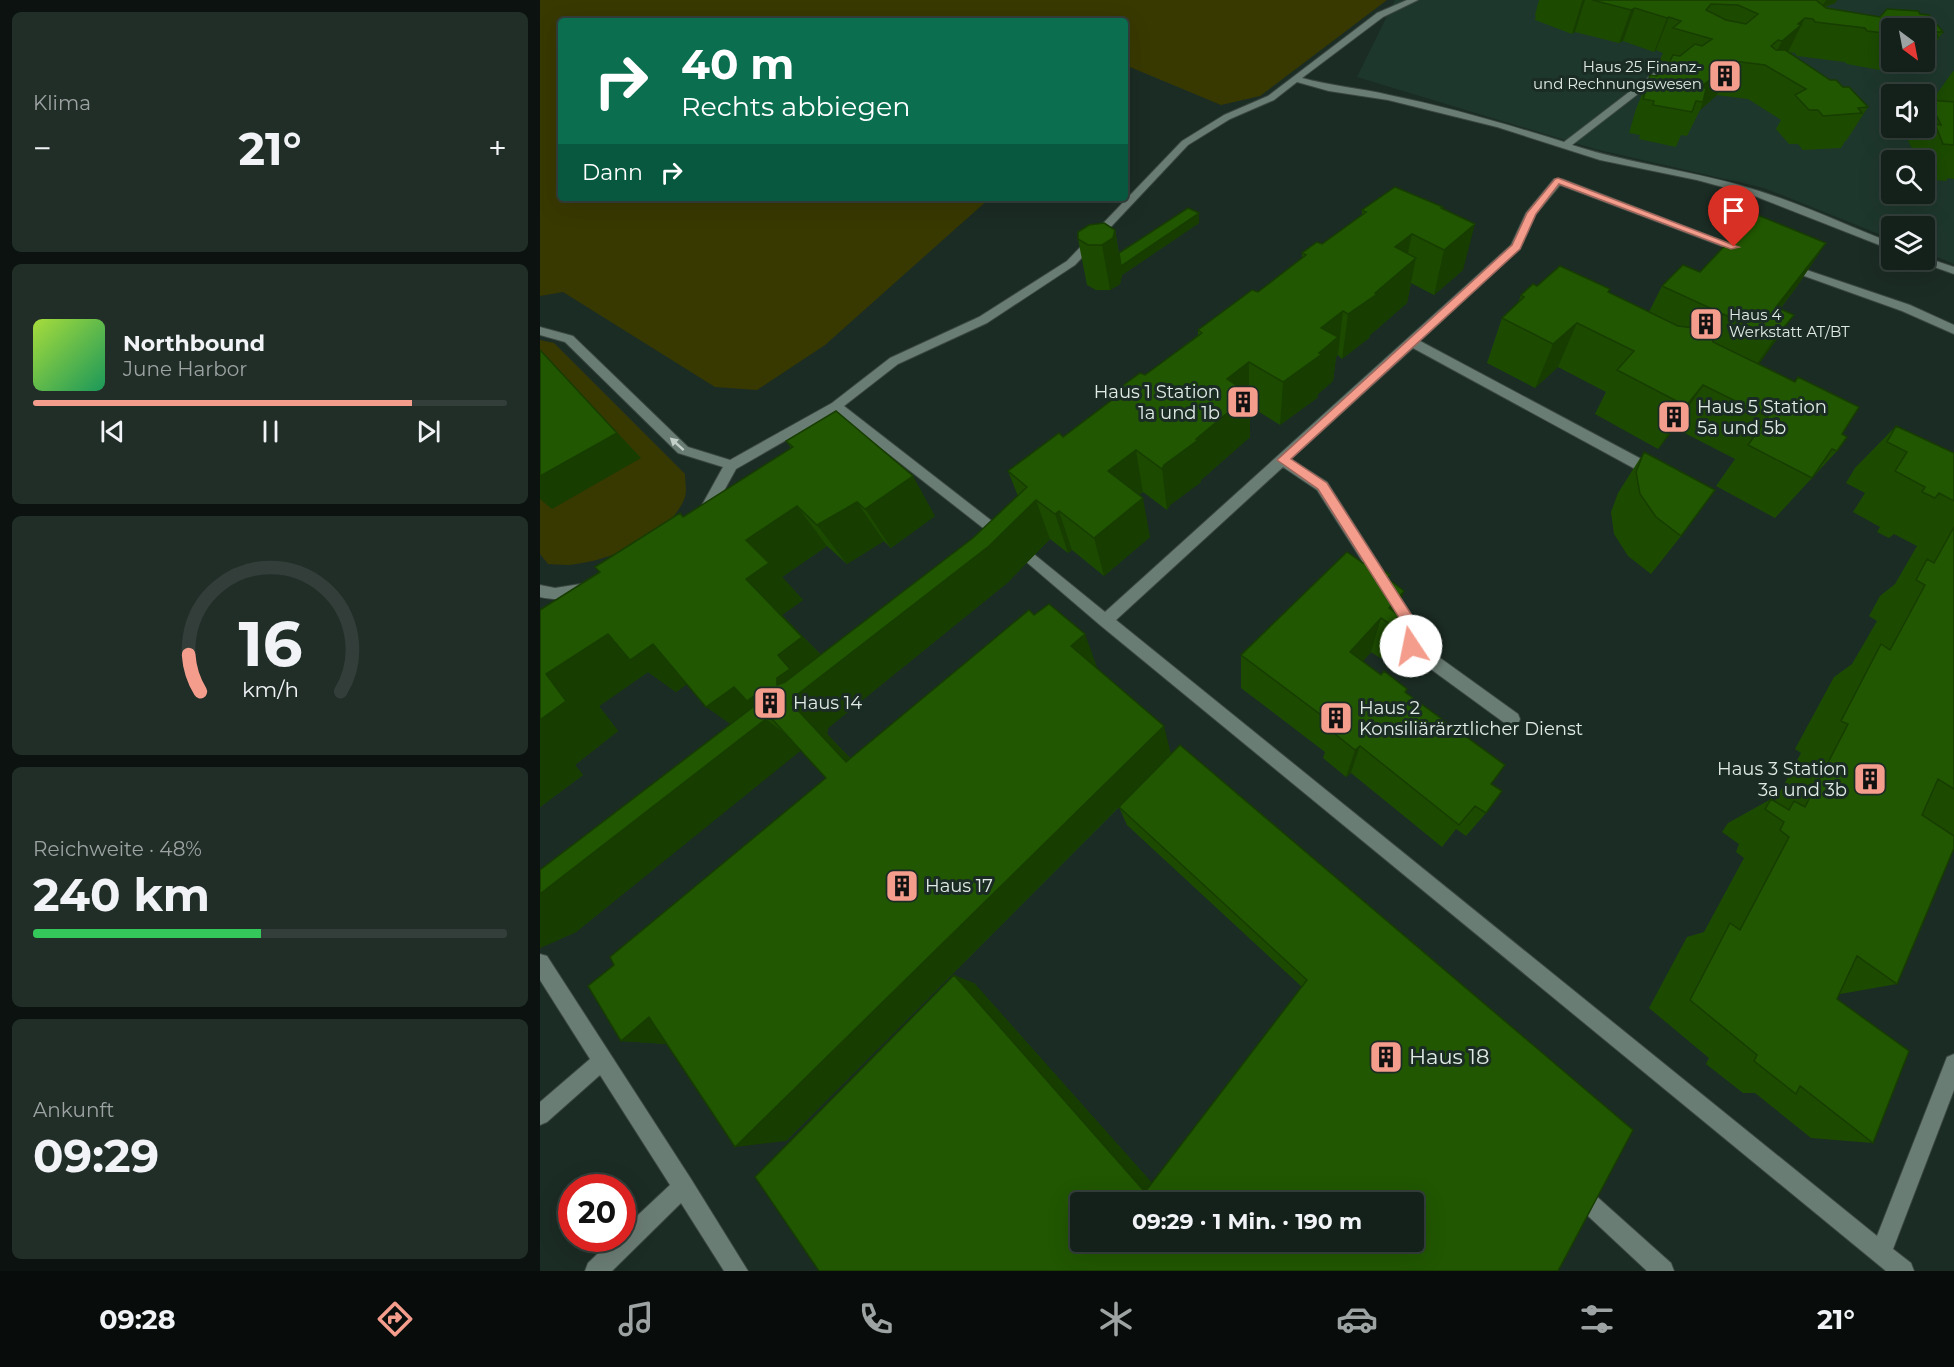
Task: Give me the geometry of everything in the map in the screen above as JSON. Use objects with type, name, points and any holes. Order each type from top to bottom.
[{"type":"lane","points":[[693,526],[708,511],[731,465],[836,406],[894,361],[983,320],[1071,264],[1185,142],[1227,117],[1271,98],[1380,15],[1414,0]]},
{"type":"lane","points":[[1566,146],[1666,68]]},
{"type":"lane","points":[[1294,79],[1329,88],[1388,97],[1477,119],[1603,158],[1698,177],[1756,193],[1881,242]]},
{"type":"lane","points":[[1105,621],[1516,247],[1532,213],[1558,181],[1756,255]]},
{"type":"lane","points":[[1777,263],[1906,308],[1954,330]]},
{"type":"lane","points":[[1935,264],[1954,271]]},
{"type":"lane","points":[[540,331],[569,339],[683,450],[731,465]]},
{"type":"lane","points":[[1412,342],[1666,479]]},
{"type":"lane","points":[[836,406],[1009,543]]},
{"type":"lane","points":[[1283,460],[1323,486],[1406,618],[1411,646],[1512,719]]},
{"type":"lane","points":[[1030,560],[1903,1271]]},
{"type":"lane","points":[[540,591],[555,594],[603,584]]},
{"type":"lane","points":[[540,963],[737,1271]]},
{"type":"lane","points":[[540,1115],[603,1060]]},
{"type":"lane","points":[[1881,1253],[1954,1064]]},
{"type":"lane","points":[[596,1271],[684,1186]]},
{"type":"lane","points":[[1572,1187],[1663,1271]]},
{"type":"shaded area","points":[[540,0],[1387,0],[1260,96],[1221,105],[1128,66],[1128,18],[558,18],[558,201],[987,201],[825,345],[757,390],[715,387],[563,292],[540,296]]},
{"type":"shaded area","points":[[1395,0],[1954,0],[1954,264],[1935,256],[1935,216],[1881,216],[1881,235],[1764,188],[1595,149],[1357,77]]},
{"type":"shaded area","points":[[540,340],[554,343],[685,474],[685,497],[668,523],[623,551],[569,565],[548,564],[540,554]]},
{"type":"building","points":[[1592,0],[1816,0],[1826,8],[1880,17],[1887,9],[1918,11],[1931,18],[1881,18],[1881,33],[1867,31],[1865,28],[1815,22],[1813,19],[1805,18],[1798,24],[1801,25],[1782,41],[1778,40],[1771,46],[1776,50],[1785,50],[1830,80],[1836,80],[1843,87],[1849,87],[1868,107],[1858,108],[1862,113],[1823,116],[1818,110],[1809,110],[1795,95],[1806,89],[1765,65],[1733,61],[1702,86],[1706,89],[1703,102],[1696,101],[1692,112],[1653,105],[1654,101],[1643,99],[1650,75],[1657,76],[1661,66],[1667,67],[1673,55],[1680,56],[1695,44],[1702,46],[1712,39],[1673,28],[1681,21],[1635,8],[1631,10]],"holes":[[[1711,4],[1738,5],[1758,14],[1746,24],[1726,20],[1706,10]]]},
{"type":"building","points":[[1935,22],[1943,32],[1935,32]]},
{"type":"building","points":[[1935,100],[1954,102],[1954,145],[1943,144],[1935,124],[1941,125],[1935,112]]},
{"type":"building","points":[[1395,187],[1443,207],[1441,208],[1475,224],[1444,250],[1412,234],[1395,247],[1416,258],[1375,293],[1377,294],[1348,314],[1343,311],[1321,328],[1338,337],[1319,353],[1322,354],[1283,382],[1249,362],[1227,379],[1250,394],[1162,469],[1136,450],[1108,471],[1143,498],[1094,538],[1059,511],[1055,514],[1036,500],[989,546],[793,698],[792,704],[846,762],[1029,610],[1034,615],[1049,604],[1085,634],[1071,646],[1164,726],[735,1147],[649,1017],[621,1041],[588,986],[614,965],[610,957],[826,778],[772,719],[766,719],[540,894],[540,870],[757,704],[761,698],[761,691],[747,701],[734,687],[706,707],[653,644],[630,660],[608,634],[546,674],[566,701],[540,720],[540,610],[600,572],[595,567],[680,513],[683,517],[793,447],[786,441],[836,411],[913,476],[865,509],[857,502],[817,525],[797,506],[746,540],[769,563],[746,579],[802,637],[778,655],[790,669],[777,678],[777,685],[785,682],[973,538],[1027,487],[1008,471],[1059,433],[1063,437],[1125,390],[1121,387],[1140,373],[1145,375],[1202,333],[1198,330],[1252,290],[1258,292],[1306,255],[1302,253],[1317,242],[1322,244],[1366,212],[1362,210]]},
{"type":"building","points":[[1188,208],[1199,213],[1121,266],[1119,253]]},
{"type":"building","points":[[1755,214],[1826,243],[1776,307],[1794,315],[1775,338],[1723,314],[1706,334],[1711,336],[1713,342],[1795,382],[1798,377],[1859,407],[1842,434],[1847,437],[1837,451],[1832,449],[1812,478],[1748,445],[1768,417],[1703,385],[1686,406],[1617,370],[1634,351],[1577,323],[1553,344],[1502,318],[1524,297],[1521,295],[1533,284],[1537,286],[1560,266],[1610,289],[1608,292],[1678,326],[1694,328],[1710,308],[1662,286],[1683,265],[1700,272]]},
{"type":"building","points":[[1104,223],[1115,230],[1113,238],[1102,245],[1088,245],[1078,239],[1078,232],[1089,225]]},
{"type":"building","points":[[540,350],[617,433],[540,476]]},
{"type":"building","points":[[1896,426],[1954,453],[1954,501],[1939,493],[1935,498],[1922,492],[1925,487],[1895,471],[1907,452],[1887,442]]},
{"type":"building","points":[[1644,452],[1715,490],[1681,536],[1656,517],[1640,494],[1636,472]]},
{"type":"building","name":"Haus 3 Station 3a und 3b","points":[[1954,527],[1954,789],[1938,779],[1922,815],[1954,836],[1954,848],[1897,984],[1857,956],[1837,999],[1909,1051],[1873,1143],[1800,1086],[1796,1094],[1754,1061],[1757,1055],[1690,1000],[1730,923],[1740,930],[1789,837],[1780,830],[1784,822],[1765,809],[1771,799],[1789,810],[1794,801],[1805,807],[1848,724],[1841,721],[1881,644],[1890,650],[1925,585],[1916,580],[1927,559],[1934,563]]},
{"type":"building","points":[[1347,552],[1363,563],[1366,560],[1390,575],[1387,578],[1404,591],[1389,608],[1399,616],[1390,624],[1381,618],[1350,652],[1381,675],[1384,671],[1407,689],[1405,692],[1505,765],[1491,784],[1502,791],[1486,813],[1475,806],[1459,825],[1360,746],[1355,750],[1330,730],[1333,724],[1241,655]]},
{"type":"building","points":[[1180,745],[1633,1130],[1558,1271],[819,1271],[755,1177],[954,975],[1145,1192],[1307,980],[1119,807]]},
{"type":"place","name":"Haus 25 Finanz- und Rechnungswesen","points":[[1725,76]]},
{"type":"place","name":"Haus 4 Werkstatt AT/BT","points":[[1706,324]]},
{"type":"place","name":"Haus 1 Station 1a und 1b","points":[[1243,402]]},
{"type":"place","name":"Haus 5 Station 5a und 5b","points":[[1674,417]]},
{"type":"place","name":"Haus 14","points":[[770,703]]},
{"type":"place","name":"Haus 2 Konsiliärärztlicher Dienst","points":[[1336,718]]},
{"type":"place","name":"Haus 3 Station 3a und 3b","points":[[1870,779]]},
{"type":"place","name":"Haus 17","points":[[902,886]]},
{"type":"place","name":"Haus 18","points":[[1386,1057]]},
{"type":"route","points":[[1411,646],[1406,618],[1323,486],[1283,460],[1516,247],[1532,213],[1558,181],[1734,247]]}]
